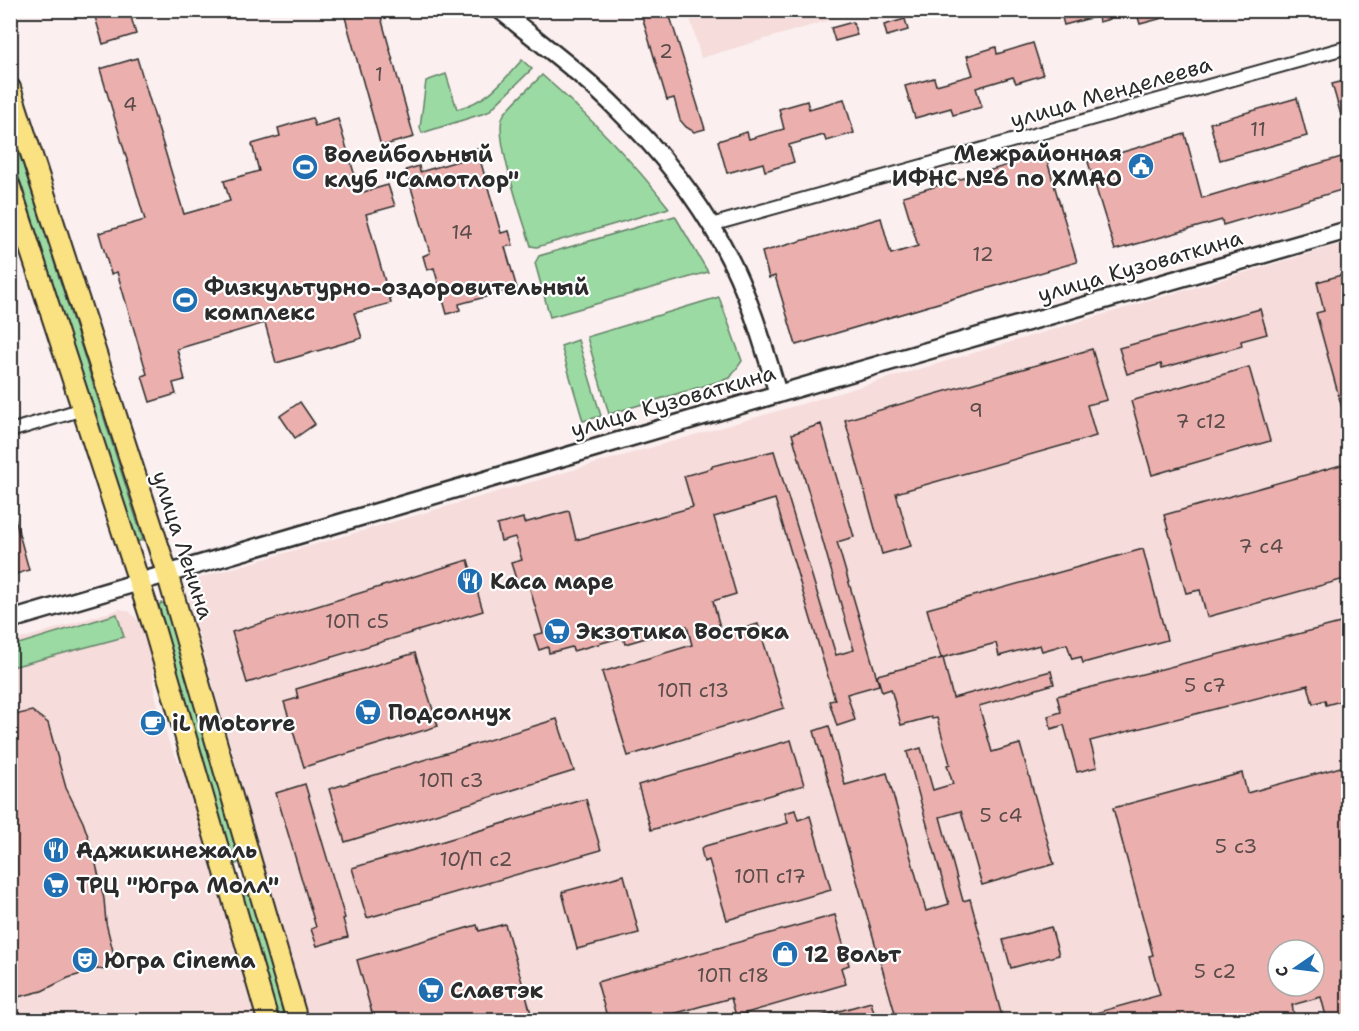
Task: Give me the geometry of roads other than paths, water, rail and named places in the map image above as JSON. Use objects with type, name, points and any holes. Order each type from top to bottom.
[{"type":"main road","points":[[501,10],[619,110],[671,169],[711,225],[735,271],[747,299],[778,394]]},
{"type":"main road","name":"улица Ленина","points":[[10,88],[167,573],[297,1020]]},
{"type":"main road","points":[[10,187],[139,581],[268,1020]]},
{"type":"main road","name":"улица Кузоваткина","points":[[10,620],[778,394],[1348,230]]},
{"type":"main road","points":[[229,886],[256,878]]},
{"type":"street","name":"улица Менделеева","points":[[711,225],[1348,47]]},
{"type":"street","points":[[10,431],[82,409]]},
{"type":"place","name":"Межрайонная ИФНС №6 по ХМАО","points":[[1141,166]]},
{"type":"place","name":"Волейбольный клуб \"Самотлор\"","points":[[305,167]]},
{"type":"place","name":"Физкультурно-оздоровительный комплекс","points":[[185,300]]},
{"type":"place","name":"Каса маре","points":[[470,581]]},
{"type":"place","name":"Экзотика Востока","points":[[557,631]]},
{"type":"place","name":"Подсолнух","points":[[368,712]]},
{"type":"place","name":"iL Motorre","points":[[153,723]]},
{"type":"place","name":"Аджикинежаль","points":[[56,850]]},
{"type":"place","name":"ТРЦ \"Югра Молл\"","points":[[56,885]]},
{"type":"place","name":"12 Вольт","points":[[785,954]]},
{"type":"place","name":"Югра Cinema","points":[[85,960]]},
{"type":"place","name":"Славтэк","points":[[431,990]]}]
